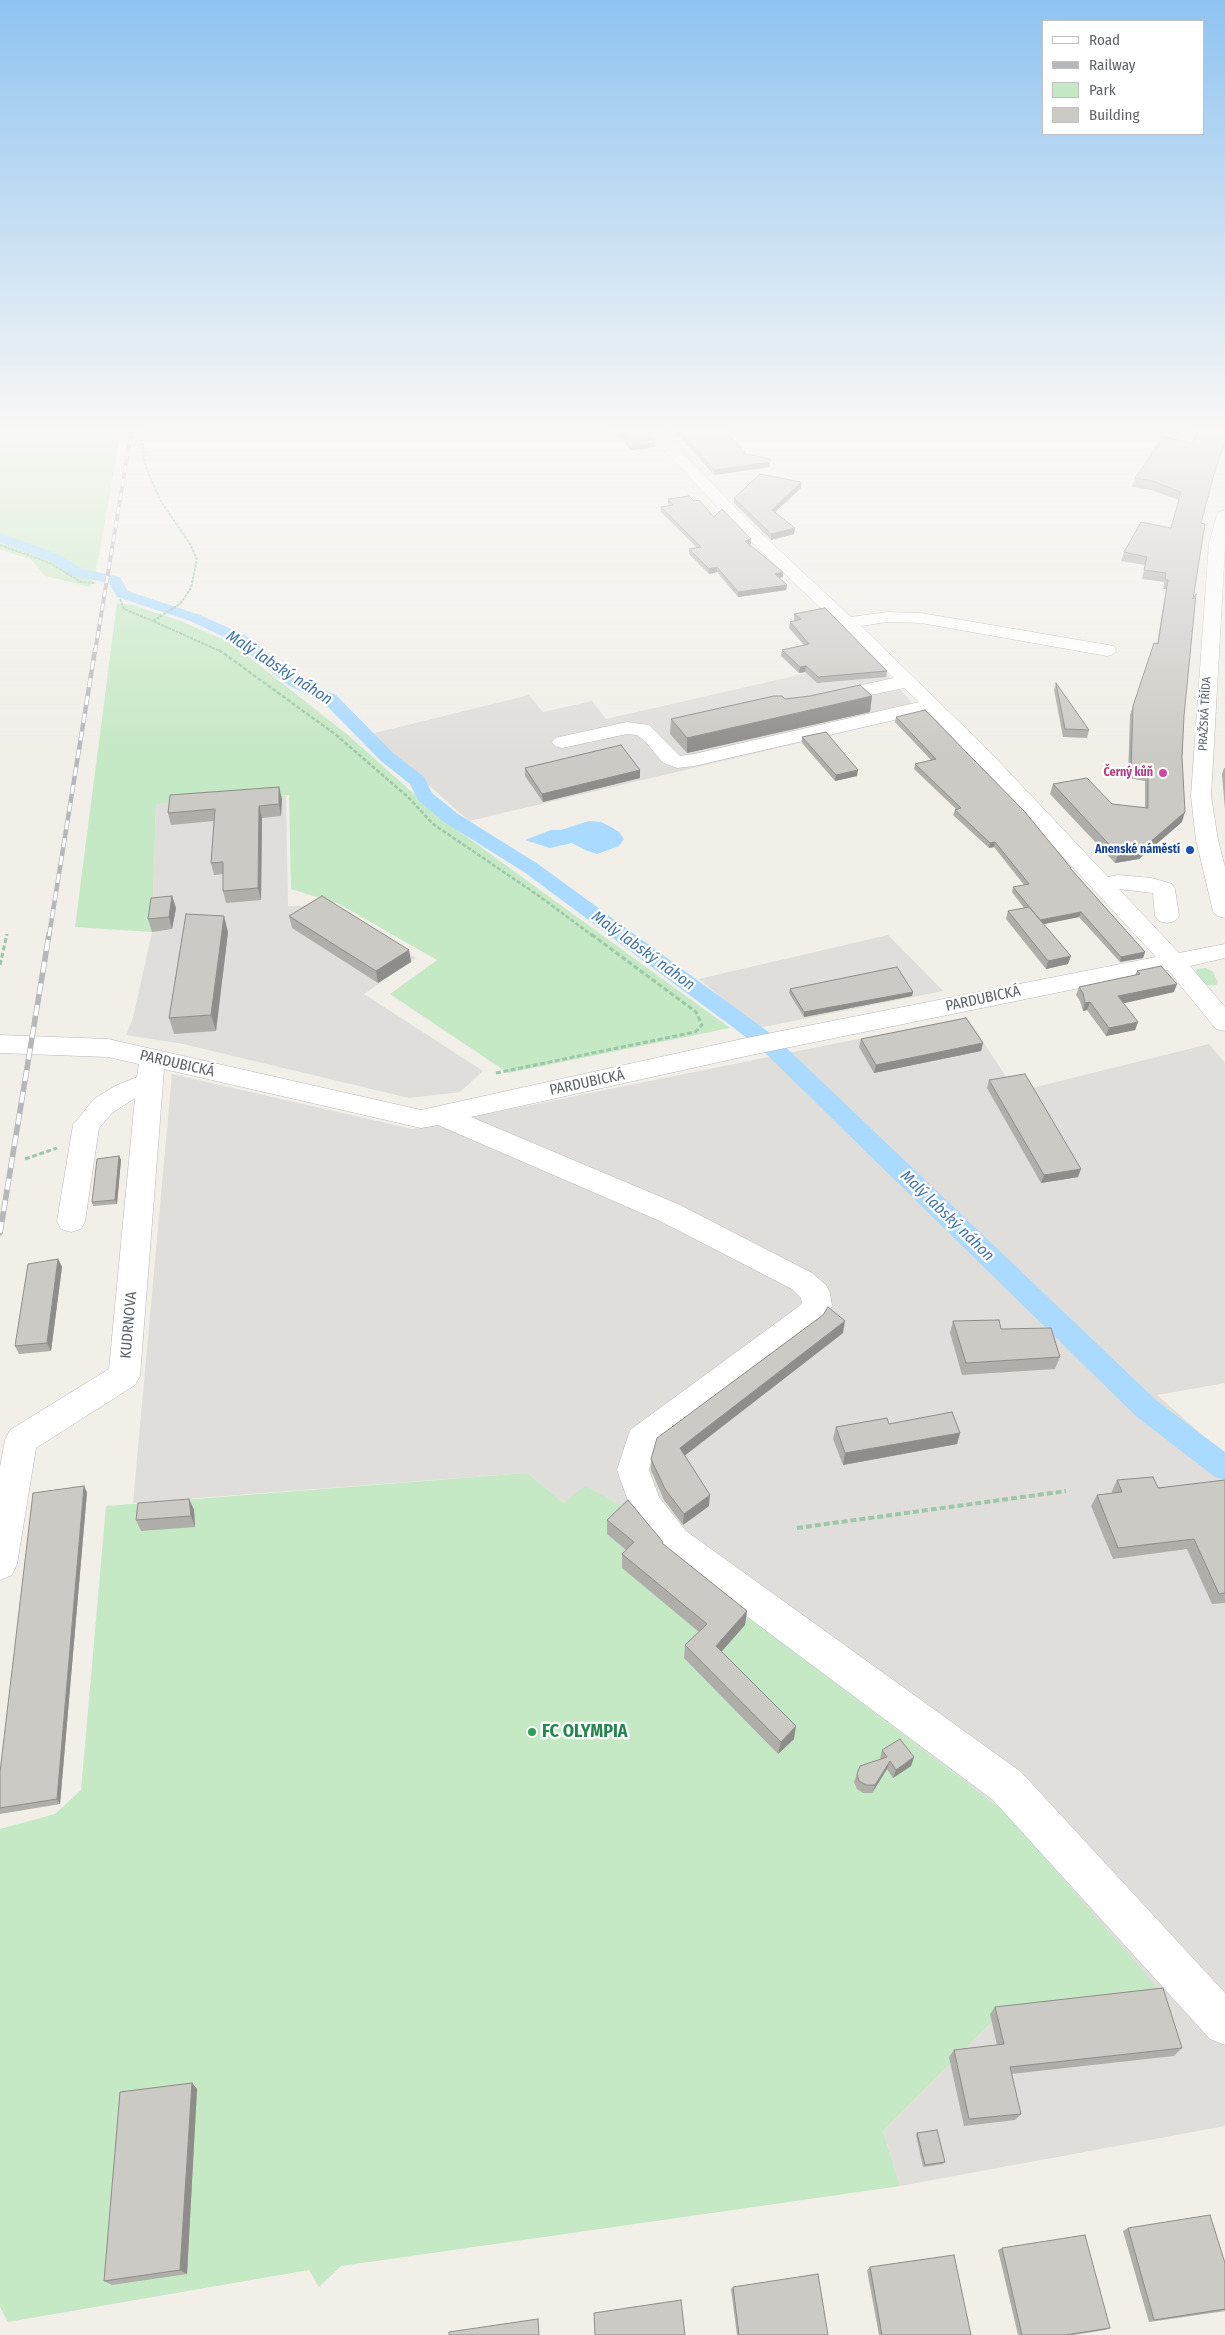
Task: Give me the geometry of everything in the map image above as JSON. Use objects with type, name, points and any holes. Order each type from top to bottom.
[{"type":"street","points":[[755,536],[933,705],[1172,960],[1225,1023]]},
{"type":"street","name":"PRAŽSKÁ TŘÍDA","points":[[1219,536],[1217,543],[1220,571],[1202,796],[1207,840],[1225,912]]},
{"type":"street","points":[[847,622],[887,617],[921,618],[1106,650]]},
{"type":"street","points":[[808,703],[908,681]]},
{"type":"street","points":[[642,729],[653,738],[669,758],[677,762],[694,760],[933,705]]},
{"type":"street","points":[[562,742],[627,728],[642,729],[668,724]]},
{"type":"street","points":[[1103,885],[1118,882],[1152,885],[1164,890],[1167,916]]},
{"type":"street","name":"PARDUBICKÁ","points":[[0,1044],[108,1048],[150,1070],[421,1119],[750,1046],[1225,950]]},
{"type":"street","points":[[71,1221],[86,1126],[103,1106],[124,1092],[150,1070]]},
{"type":"street","name":"KUDRNOVA","points":[[0,1564],[22,1440],[124,1376],[150,1070]]},
{"type":"street","points":[[440,1115],[670,1213],[802,1281],[815,1293],[817,1306],[809,1316],[641,1440],[633,1470],[645,1505],[674,1542],[1006,1786],[1225,2024]]},
{"type":"path","points":[[153,621],[180,604],[191,588],[197,559],[185,536]]},
{"type":"path","points":[[0,545],[50,563],[81,582],[96,583]]},
{"type":"path","points":[[120,599],[124,609],[223,652],[334,734],[408,797],[432,824],[539,896],[696,1012],[702,1025],[695,1032],[496,1073]]},
{"type":"path","points":[[0,965],[7,934]]},
{"type":"path","points":[[25,1159],[84,1138]]},
{"type":"path","points":[[797,1528],[1066,1492]]},
{"type":"shaded area","points":[[873,658],[922,714],[469,821],[371,734],[529,695],[543,712],[592,701],[606,719]]},
{"type":"shaded area","points":[[286,796],[288,906],[332,905],[416,958],[364,994],[483,1071],[460,1092],[409,1098],[183,1044],[126,1035],[133,1018],[152,932],[156,804]]},
{"type":"shaded area","points":[[888,935],[943,991],[758,1028],[699,979]]},
{"type":"shaded area","points":[[967,1017],[1016,1092],[1209,1044],[1225,1063],[1225,1383],[1157,1395],[1225,1455],[1225,2126],[900,2186],[883,2131],[1006,2008],[1005,1812],[716,1592],[564,1503],[527,1473],[133,1503],[172,1074],[412,1129]]},
{"type":"green space","points":[[0,536],[102,536],[96,571],[90,587],[45,576],[32,560],[0,549]]},
{"type":"green space","points":[[117,603],[132,605],[181,621],[231,643],[348,735],[442,819],[730,1028],[508,1073],[390,994],[437,960],[339,904],[291,889],[289,795],[156,804],[152,932],[75,927]]},
{"type":"green space","points":[[1206,968],[1213,972],[1218,983],[1216,985],[1206,985],[1195,972],[1197,969]]},
{"type":"green space","points":[[527,1473],[564,1503],[585,1486],[631,1511],[716,1592],[1005,1812],[1161,1992],[1006,2008],[883,2131],[900,2186],[341,2266],[319,2287],[309,2270],[8,2322],[0,2307],[0,1829],[55,1814],[81,1790],[106,1506]]},
{"type":"water","points":[[589,821],[601,822],[611,827],[619,832],[624,839],[619,846],[597,854],[572,843],[550,848],[525,840],[551,830],[561,830]]},
{"type":"building","points":[[690,536],[748,536],[751,539],[745,541],[783,572],[775,574],[787,585],[738,592],[717,567],[709,569],[689,549],[701,547]]},
{"type":"building","points":[[1133,536],[1203,536],[1193,599],[1196,594],[1184,716],[1182,757],[1185,812],[1142,849],[1118,854],[1053,784],[1087,778],[1112,804],[1148,808],[1148,772],[1131,769],[1133,706],[1154,643],[1158,644],[1168,580],[1165,580],[1166,573],[1144,570],[1147,557],[1124,552]]},
{"type":"building","points":[[825,608],[887,671],[818,677],[806,666],[800,667],[782,650],[809,644],[790,622],[801,619],[794,614]]},
{"type":"building","points":[[1056,683],[1089,730],[1065,729]]},
{"type":"building","points":[[860,685],[872,696],[687,738],[671,719],[774,696],[782,696],[785,699],[810,696]]},
{"type":"building","points":[[925,710],[1025,812],[1070,868],[1145,952],[1121,957],[1081,912],[1040,920],[1013,887],[1029,884],[995,842],[990,843],[955,810],[961,808],[915,764],[936,759],[896,717]]},
{"type":"building","points":[[826,732],[858,770],[836,775],[802,737]]},
{"type":"building","points":[[621,745],[640,770],[542,794],[525,768]]},
{"type":"building","points":[[279,787],[279,804],[259,806],[258,888],[223,891],[223,862],[211,863],[215,809],[168,813],[170,795]]},
{"type":"building","points":[[172,896],[169,917],[148,919],[151,898]]},
{"type":"building","points":[[322,896],[409,950],[376,971],[289,916]]},
{"type":"building","points":[[1029,907],[1071,956],[1048,961],[1008,911]]},
{"type":"building","points":[[186,914],[224,916],[211,1015],[169,1018]]},
{"type":"building","points":[[1161,966],[1177,984],[1118,996],[1138,1022],[1109,1028],[1090,1002],[1085,1003],[1083,993],[1079,987],[1140,974],[1137,971]]},
{"type":"building","points":[[897,967],[913,992],[804,1012],[790,989]]},
{"type":"building","points":[[966,1018],[983,1043],[876,1065],[861,1039]]},
{"type":"building","points":[[1025,1074],[1081,1169],[1044,1175],[989,1080]]},
{"type":"building","points":[[119,1156],[115,1200],[92,1202],[97,1159]]},
{"type":"building","points":[[58,1259],[47,1343],[15,1346],[28,1264]]},
{"type":"building","points":[[828,1307],[845,1321],[680,1448],[710,1495],[684,1514],[665,1489],[651,1459],[657,1438],[823,1315]]},
{"type":"building","points":[[999,1320],[1001,1329],[1051,1328],[1060,1357],[966,1363],[953,1321]]},
{"type":"building","points":[[952,1412],[960,1433],[845,1453],[836,1427],[887,1418],[889,1424]]},
{"type":"building","points":[[1153,1477],[1158,1488],[1225,1480],[1225,1593],[1219,1594],[1194,1539],[1118,1548],[1097,1495],[1122,1492],[1117,1480]]},
{"type":"building","points":[[84,1486],[57,1799],[0,1808],[0,1772],[33,1493]]},
{"type":"building","points":[[189,1499],[191,1516],[136,1520],[138,1503]]},
{"type":"building","points":[[628,1500],[662,1543],[747,1611],[716,1646],[796,1726],[781,1742],[685,1645],[707,1624],[622,1554],[634,1542],[607,1520]]},
{"type":"building","points":[[900,1739],[914,1757],[896,1770],[890,1761],[875,1785],[866,1785],[859,1781],[857,1774],[860,1766],[887,1757],[882,1750]]},
{"type":"building","points":[[1163,1988],[1182,2048],[1010,2067],[1021,2114],[969,2119],[954,2050],[1004,2044],[995,2007]]},
{"type":"building","points":[[192,2083],[180,2270],[104,2281],[120,2092]]},
{"type":"building","points":[[937,2130],[945,2162],[925,2165],[917,2133]]},
{"type":"building","points":[[1210,2215],[1225,2263],[1225,2309],[1154,2320],[1128,2228]]},
{"type":"building","points":[[1085,2235],[1110,2328],[1065,2335],[1022,2335],[1002,2248]]},
{"type":"building","points":[[954,2255],[971,2335],[882,2335],[870,2267]]},
{"type":"building","points":[[818,2274],[828,2335],[739,2335],[733,2287]]},
{"type":"building","points":[[681,2300],[685,2335],[595,2335],[594,2313]]},
{"type":"building","points":[[538,2319],[539,2335],[449,2335],[449,2332]]},
{"type":"waterway","name":"Malý labský náhon","points":[[0,537],[55,558],[78,573],[115,580],[122,594],[195,618],[239,638],[294,682],[330,699],[387,757],[418,781],[424,796],[451,818],[531,868],[766,1041],[1147,1409],[1225,1468]]},
{"type":"railway","points":[[95,652],[114,536]]},
{"type":"railway","points":[[49,936],[95,650]]},
{"type":"railway","points":[[0,1233],[49,934]]},
{"type":"place","name":"Černý kůň","points":[[1163,773]]},
{"type":"place","name":"Anenské náměstí","points":[[1190,850]]},
{"type":"place","name":"FC OLYMPIA","points":[[532,1732]]}]
